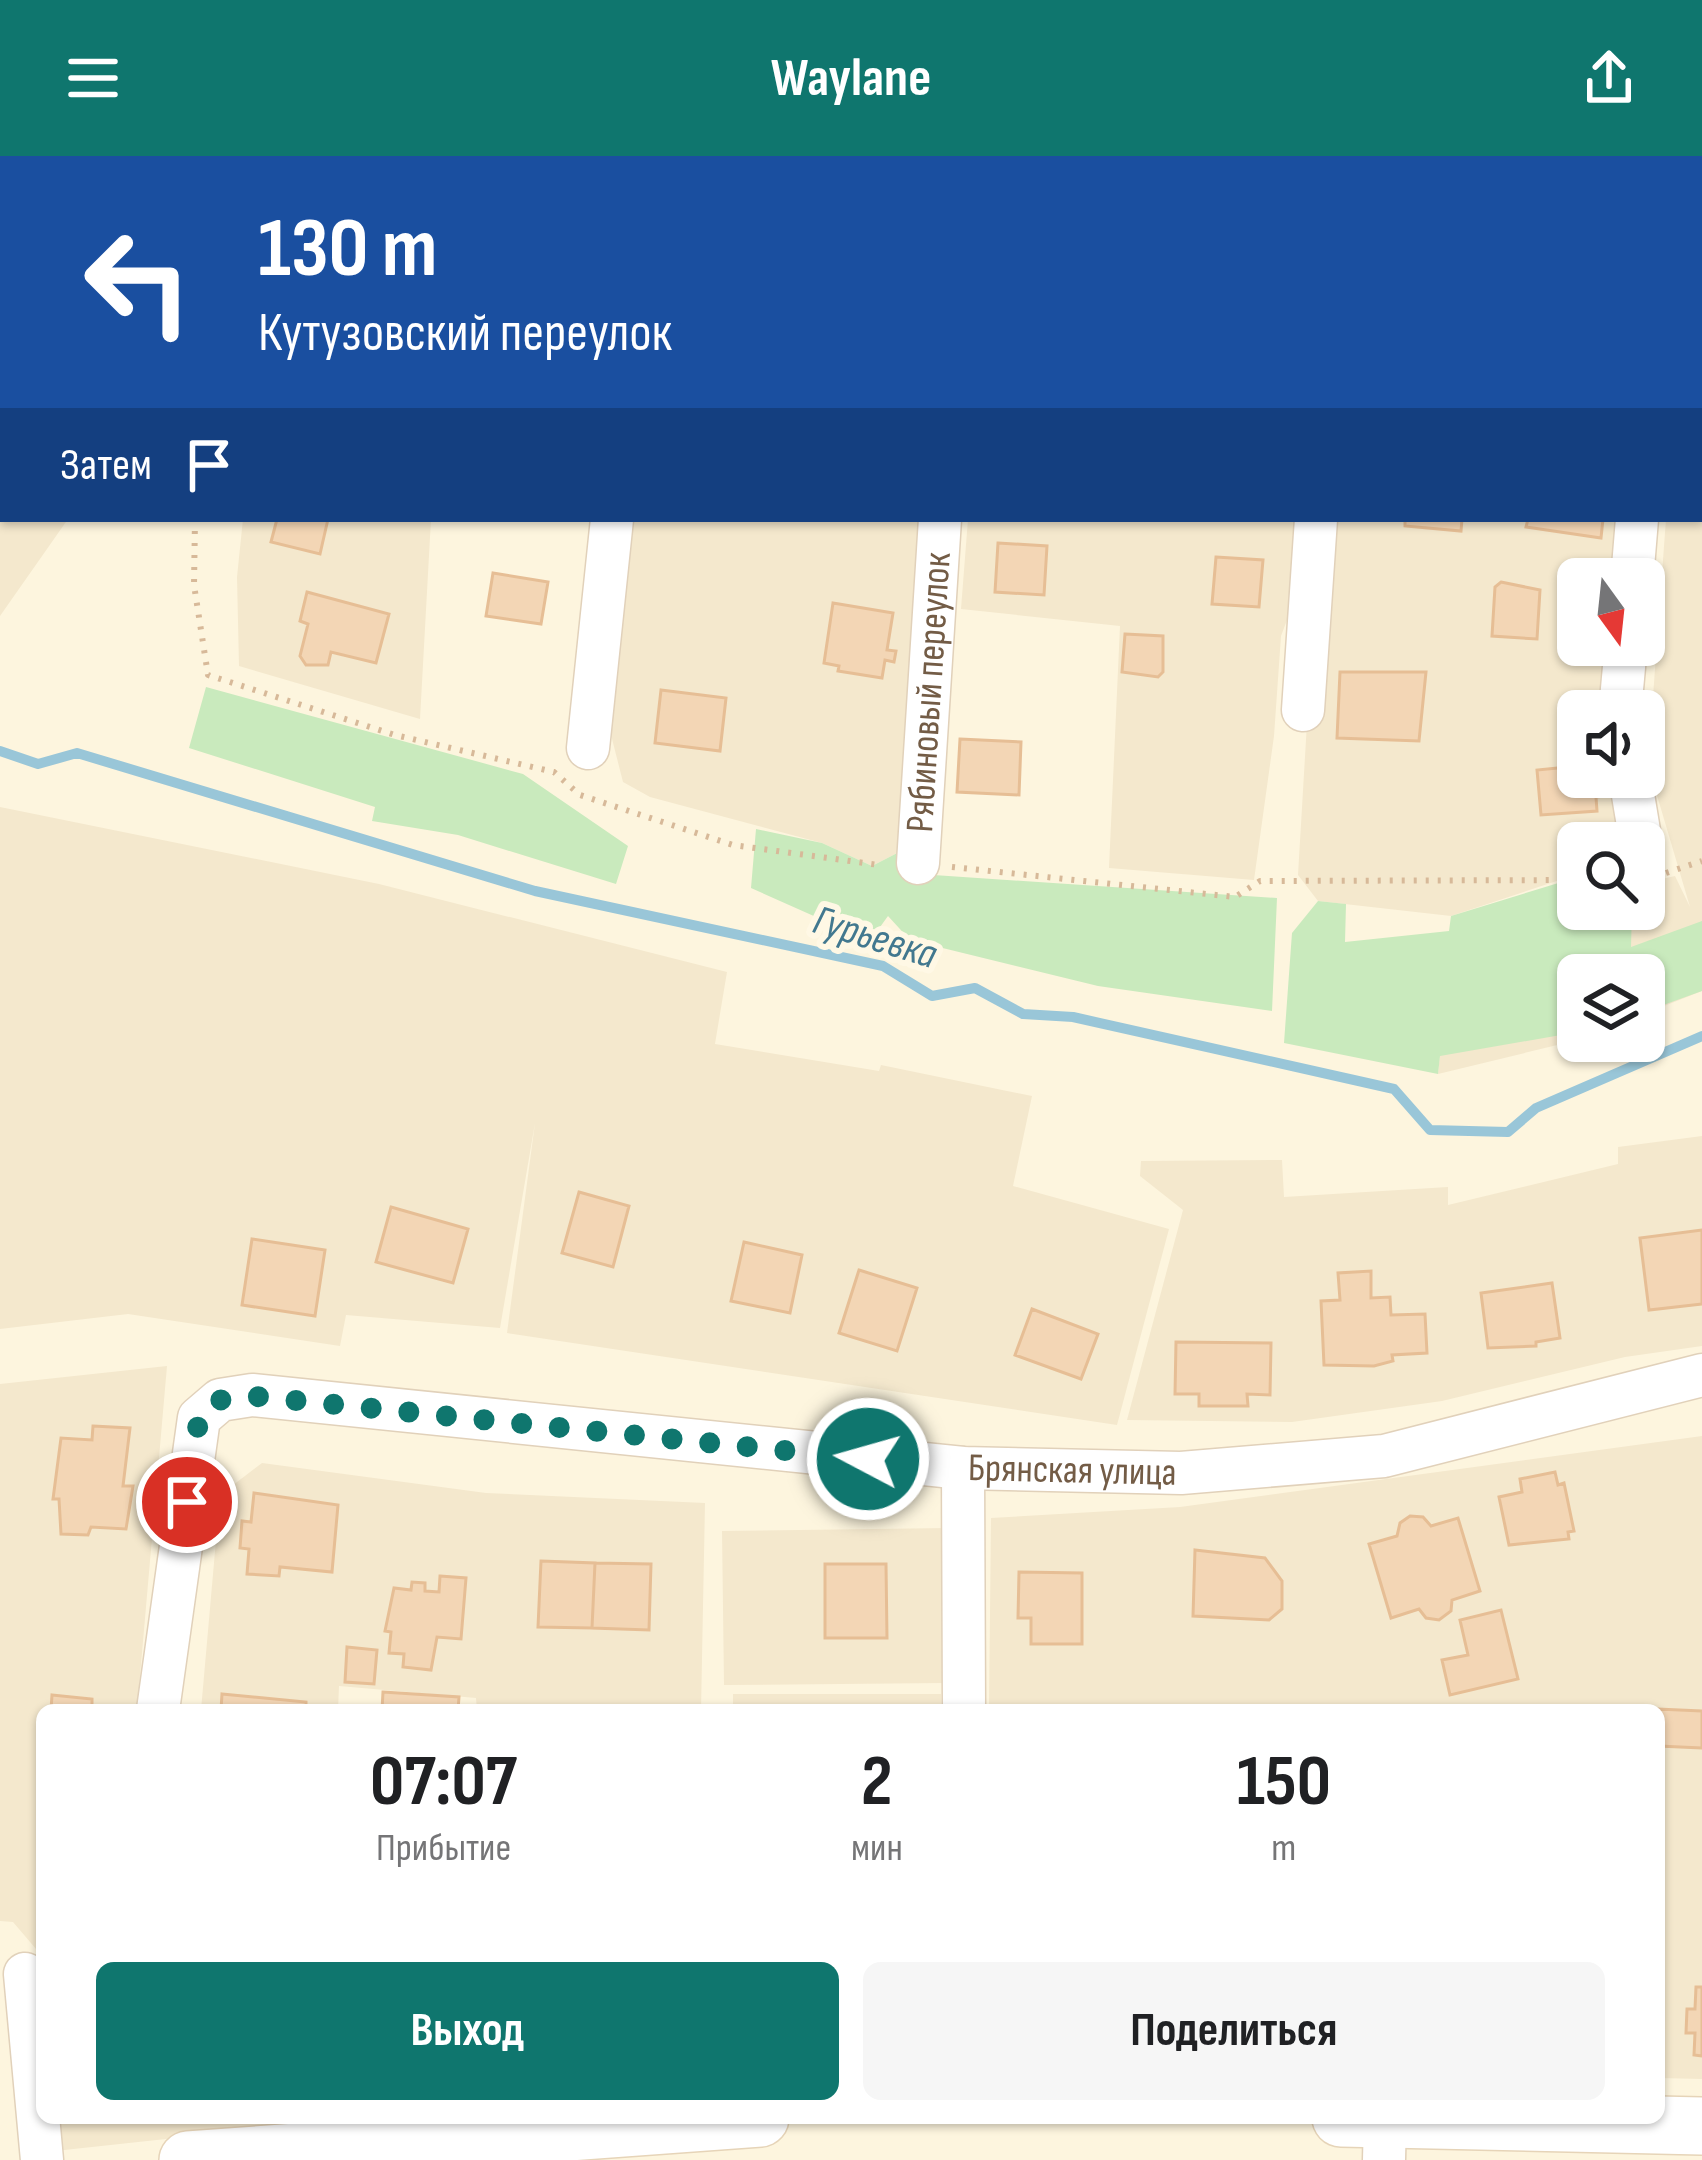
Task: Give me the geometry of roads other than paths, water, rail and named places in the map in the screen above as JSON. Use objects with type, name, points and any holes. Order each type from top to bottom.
[{"type":"street","points":[[589,748],[612,522]]},
{"type":"street","name":"Рябиновый переулок","points":[[918,863],[940,522]]},
{"type":"street","points":[[1303,710],[1316,522]]},
{"type":"street","points":[[1634,558],[1637,522]]},
{"type":"street","name":"Брянская улица","points":[[159,1704],[199,1418],[220,1400],[252,1396],[963,1468],[1180,1473],[1384,1456],[1702,1375]]},
{"type":"street","points":[[963,1468],[964,1704]]},
{"type":"street","points":[[22,1966],[36,2102]]},
{"type":"street","points":[[38,2124],[42,2160]]},
{"type":"street","points":[[188,2160],[678,2124]]},
{"type":"street","points":[[1373,2129],[1702,2126]]},
{"type":"waterway","name":"Гурьевка","points":[[0,751],[38,764],[77,753],[535,891],[883,966],[932,996],[975,988],[1023,1014],[1073,1017],[1394,1089],[1430,1130],[1508,1132],[1536,1108],[1702,1036]]}]
